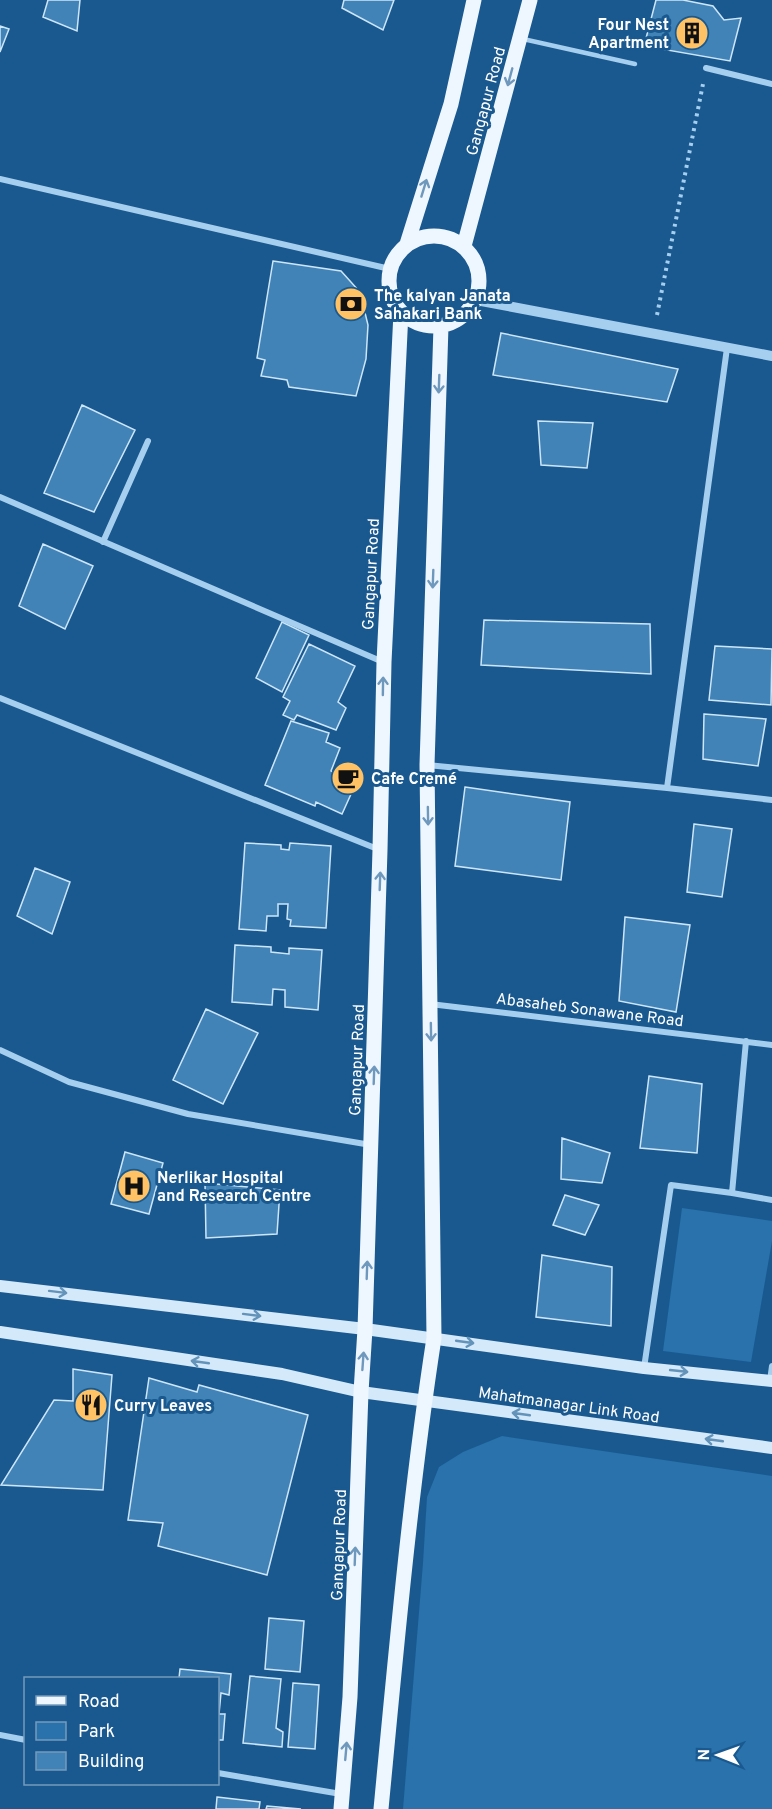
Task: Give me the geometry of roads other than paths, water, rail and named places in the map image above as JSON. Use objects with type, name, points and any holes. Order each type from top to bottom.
[{"type":"main road","name":"Gangapur Road","points":[[407,244],[451,104],[474,0]]},
{"type":"main road","name":"Gangapur Road","points":[[464,246],[530,0]]},
{"type":"main road","points":[[436,235],[450,238],[464,246],[473,257],[479,271],[480,286],[476,300],[467,312],[455,321],[441,326],[426,326],[413,321],[401,312],[392,299],[389,284],[390,269],[397,255],[407,244],[420,237],[436,235]]},
{"type":"main road","name":"Gangapur Road","points":[[342,1802],[350,1697],[365,1329],[384,662],[401,312]]},
{"type":"main road","points":[[381,1809],[424,1401],[434,1338],[427,765],[441,326]]},
{"type":"main road","points":[[0,1286],[365,1329],[644,1368],[771,1381]]},
{"type":"main road","name":"Mahatmanagar Link Road","points":[[0,1332],[282,1374],[361,1392],[772,1448]]},
{"type":"street","points":[[706,68],[772,84]]},
{"type":"street","points":[[0,179],[390,269]]},
{"type":"street","points":[[476,300],[772,356]]},
{"type":"street","points":[[667,788],[727,348]]},
{"type":"street","points":[[104,542],[148,441]]},
{"type":"street","points":[[0,497],[384,662]]},
{"type":"street","points":[[0,698],[380,850]]},
{"type":"street","points":[[427,765],[772,800]]},
{"type":"street","name":"Abasaheb Sonawane Road","points":[[430,1004],[772,1045]]},
{"type":"street","points":[[732,1192],[746,1041]]},
{"type":"street","points":[[0,1050],[69,1082],[188,1114],[371,1145]]},
{"type":"street","points":[[644,1368],[671,1185],[732,1192],[772,1200]]},
{"type":"street","points":[[771,1381],[772,1366]]},
{"type":"street","points":[[0,1735],[24,1740]]},
{"type":"street","points":[[219,1773],[342,1802]]},
{"type":"lane","points":[[520,39],[635,64]]},
{"type":"place","name":"Four Nest Apartment","points":[[692,33]]},
{"type":"place","name":"The kalyan Janata Sahakari Bank","points":[[351,304]]},
{"type":"place","name":"Cafe Cremé","points":[[348,778]]},
{"type":"place","name":"Nerlikar Hospital and Research Centre","points":[[134,1186]]},
{"type":"place","name":"Curry Leaves","points":[[91,1405]]}]
